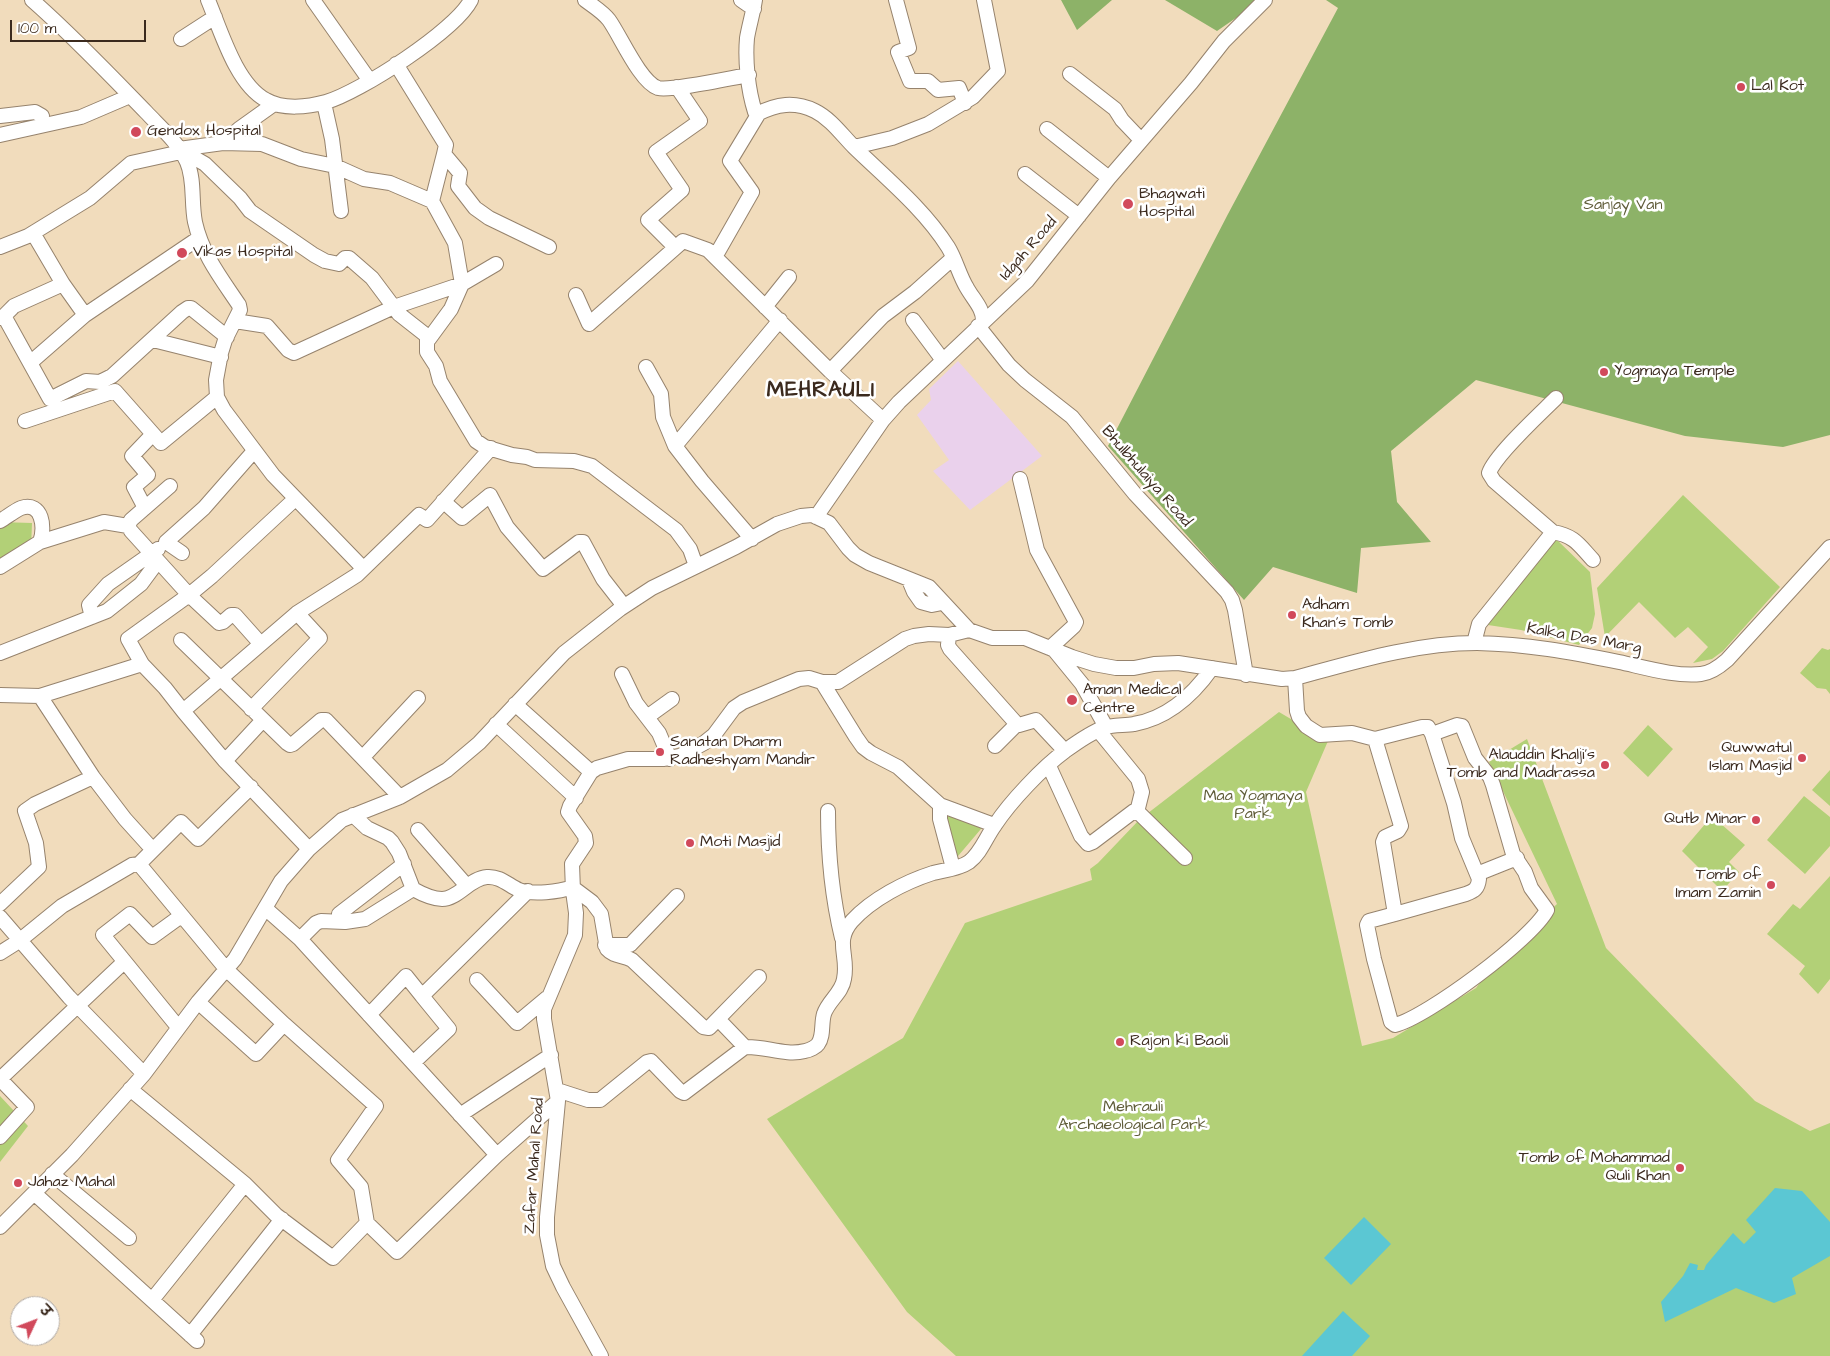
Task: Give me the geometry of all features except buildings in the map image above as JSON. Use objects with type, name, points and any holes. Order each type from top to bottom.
[{"type":"street","points":[[32,0],[130,96],[180,151],[190,171],[194,220],[199,238],[213,266],[239,305],[240,310],[227,337],[221,357],[216,380],[217,397],[224,410],[254,451],[295,499],[322,524],[363,568]]},
{"type":"street","points":[[208,0],[240,73],[247,83],[265,100],[283,106],[304,106],[324,103],[370,81],[448,26],[468,6],[471,0]]},
{"type":"street","points":[[313,0],[370,81]]},
{"type":"street","points":[[585,0],[609,21],[648,82],[658,88],[676,87],[749,75]]},
{"type":"street","points":[[715,256],[752,192],[730,161],[759,113],[754,111],[747,39],[754,4],[741,0]]},
{"type":"street","points":[[896,0],[908,48],[898,52],[910,81],[928,81],[938,90],[959,88],[964,103]]},
{"type":"street","points":[[854,147],[892,138],[928,124],[973,97],[998,71],[984,0]]},
{"type":"street","name":"Idgah Road","points":[[816,517],[883,420],[942,359],[1027,281],[1109,178],[1191,83],[1224,41],[1265,0]]},
{"type":"street","points":[[181,40],[215,17]]},
{"type":"street","points":[[396,64],[446,145],[432,201]]},
{"type":"street","points":[[1070,74],[1115,109],[1122,120],[1141,140]]},
{"type":"street","points":[[675,247],[648,220],[682,190],[656,152],[700,121],[676,87]]},
{"type":"street","points":[[0,135],[81,117],[130,96]]},
{"type":"street","points":[[324,103],[341,211]]},
{"type":"street","points":[[223,143],[274,104]]},
{"type":"street","name":"Bhulbhulaiya Road","points":[[759,113],[780,104],[790,104],[805,107],[822,115],[905,196],[928,222],[948,248],[961,278],[982,311],[980,324],[1009,365],[1072,417],[1134,494],[1227,592],[1235,610],[1246,675]]},
{"type":"street","points":[[0,116],[35,112],[42,116]]},
{"type":"street","points":[[1047,129],[1109,178]]},
{"type":"street","points":[[0,247],[33,234],[90,198],[131,163],[223,143],[262,144],[301,159],[335,166],[356,176],[390,183],[432,201],[455,243],[462,284],[451,309],[429,339],[428,352],[436,366],[440,381],[476,441],[490,448],[541,461],[574,462],[592,466],[676,530],[690,549],[696,566]]},
{"type":"street","points":[[180,151],[205,164],[240,198],[250,211],[325,262],[337,265],[347,257],[349,258],[372,278],[405,320],[429,339]]},
{"type":"street","points":[[444,154],[460,173],[458,186],[475,208],[489,218],[549,247]]},
{"type":"street","points":[[1026,174],[1079,216]]},
{"type":"street","points":[[33,234],[63,284],[85,315]]},
{"type":"street","points":[[30,363],[85,315],[199,238]]},
{"type":"street","points":[[576,295],[589,324],[683,241],[708,250],[830,371],[883,420]]},
{"type":"street","points":[[830,371],[883,316],[915,292],[953,258]]},
{"type":"street","points":[[235,321],[267,326],[288,350],[294,353],[394,307],[462,284],[496,264]]},
{"type":"street","points":[[766,307],[789,277]]},
{"type":"street","points":[[63,284],[14,306],[2,317],[50,399],[86,381],[100,382],[106,379],[188,308],[191,308],[227,337]]},
{"type":"street","points":[[675,446],[780,320]]},
{"type":"street","points":[[913,320],[942,359]]},
{"type":"street","points":[[153,340],[221,357]]},
{"type":"street","points":[[646,367],[661,394],[662,417],[675,446],[702,481],[752,539]]},
{"type":"street","points":[[25,421],[115,391],[161,443],[217,397]]},
{"type":"street","points":[[1556,398],[1507,449],[1489,473],[1494,481],[1553,532],[1572,538],[1593,560]]},
{"type":"street","points":[[144,508],[134,487],[148,475],[132,456],[153,434]]},
{"type":"street","points":[[182,711],[221,680],[297,613],[357,575],[419,515],[427,520],[490,448]]},
{"type":"street","points":[[0,653],[107,611],[141,584],[154,558],[166,542],[204,508],[254,451]]},
{"type":"street","points":[[1020,479],[1036,550],[1075,619],[1074,626],[1052,649]]},
{"type":"street","points":[[128,526],[131,520],[170,486]]},
{"type":"street","points":[[443,501],[462,518],[490,495],[507,527],[543,569],[579,542],[583,542],[602,579],[624,606]]},
{"type":"street","points":[[295,499],[212,576],[128,639],[142,664],[165,688],[225,762],[309,849]]},
{"type":"street","points":[[0,521],[21,508],[29,507],[35,509],[40,514],[43,528],[40,542]]},
{"type":"street","points":[[0,1228],[144,1074],[178,1027],[227,970],[246,943],[281,881],[309,849],[337,824],[353,815],[400,797],[447,770],[479,743],[564,653],[624,606],[652,588],[790,519],[812,515],[829,523],[855,555],[909,580],[921,602],[932,605],[942,603],[969,630],[992,638],[1025,638],[1094,664],[1124,668],[1164,663],[1212,668],[1246,675],[1288,678],[1297,711],[1306,726],[1324,736],[1352,733],[1375,739],[1428,727],[1432,734],[1454,803],[1462,838],[1477,874],[1479,885],[1474,891],[1369,921],[1367,926],[1374,959],[1391,1022],[1395,1026],[1457,990],[1518,942],[1543,919],[1547,910],[1531,888],[1525,872],[1514,854],[1502,819],[1494,785],[1475,758],[1462,726],[1457,725],[1432,734]]},
{"type":"street","points":[[0,567],[40,542],[104,522],[128,526],[154,558],[219,623],[235,615],[260,644]]},
{"type":"street","points":[[1474,643],[1480,624],[1553,532]]},
{"type":"street","points":[[166,542],[182,553]]},
{"type":"street","name":"Kalka Das Marg","points":[[1288,678],[1405,651],[1474,643],[1517,644],[1549,648],[1674,672],[1702,674],[1716,669],[1727,660],[1830,548]]},
{"type":"street","points":[[92,617],[89,605],[108,584],[154,558]]},
{"type":"street","points":[[251,708],[320,638],[297,613]]},
{"type":"street","points":[[516,704],[592,772],[608,764],[628,759],[670,759],[693,750],[714,734],[734,708],[792,680],[803,678],[822,682],[838,682],[905,639],[929,634],[949,635],[969,630]]},
{"type":"street","points":[[949,635],[948,645],[950,649],[1018,724]]},
{"type":"street","points":[[181,640],[290,745],[323,719],[363,757],[400,797]]},
{"type":"street","points":[[1052,649],[1082,684],[1102,729],[1138,779],[1142,792],[1137,812]]},
{"type":"street","points":[[0,695],[40,696],[142,664]]},
{"type":"street","points":[[842,938],[853,920],[873,902],[922,878],[963,866],[971,860],[977,854],[994,825],[1014,800],[1065,751],[1102,729],[1145,721],[1172,709],[1194,690],[1212,668]]},
{"type":"street","points":[[622,674],[636,703],[659,733],[670,759]]},
{"type":"street","points":[[822,682],[863,747],[898,767],[940,805],[994,825]]},
{"type":"street","points":[[40,696],[93,777],[124,819],[153,850]]},
{"type":"street","points":[[363,757],[418,698]]},
{"type":"street","points":[[648,717],[672,699]]},
{"type":"street","points":[[225,762],[263,720]]},
{"type":"street","points":[[995,746],[1018,724],[1021,725],[1036,720],[1065,751]]},
{"type":"street","points":[[496,724],[576,798]]},
{"type":"street","points":[[1375,739],[1401,826],[1398,831],[1385,837],[1383,842],[1395,914]]},
{"type":"street","points":[[1048,766],[1086,843],[1091,844],[1131,812],[1137,812],[1184,858]]},
{"type":"street","name":"Zafar Mahal Road","points":[[592,772],[568,812],[587,840],[573,861],[572,887],[576,913],[575,935],[544,1009],[544,1019],[558,1095],[547,1217],[548,1249],[553,1266],[601,1356]]},
{"type":"street","points":[[0,904],[39,867],[36,843],[25,811],[35,804],[93,777]]},
{"type":"street","points":[[0,953],[19,941],[62,906],[132,865],[139,864],[181,822],[198,838],[251,787]]},
{"type":"street","points":[[940,805],[940,819],[953,868]]},
{"type":"street","points":[[718,1019],[745,1047],[796,1052],[806,1051],[818,1044],[821,1039],[823,1015],[843,986],[845,976],[842,938],[831,874],[828,811]]},
{"type":"street","points":[[353,815],[370,830],[388,838],[397,849],[413,890],[430,897],[442,899],[452,896],[480,878],[494,877],[518,889],[528,891],[553,892],[572,887],[592,902],[601,914],[606,946],[610,953],[632,960],[703,1027],[709,1028],[759,977]]},
{"type":"street","points":[[418,830],[467,886]]},
{"type":"street","points":[[1477,874],[1516,858]]},
{"type":"street","points":[[139,864],[227,970],[376,1106],[338,1160],[361,1187],[367,1222],[397,1252],[558,1095],[600,1100],[646,1062],[651,1061],[684,1093],[745,1047]]},
{"type":"street","points":[[339,914],[404,864]]},
{"type":"street","points":[[300,938],[316,922],[345,922],[365,919],[413,890]]},
{"type":"street","points":[[422,996],[528,891]]},
{"type":"street","points":[[606,946],[630,945],[677,896]]},
{"type":"street","points":[[265,908],[300,938],[497,1155]]},
{"type":"street","points":[[178,1027],[103,935],[128,914],[132,915],[152,938],[181,916]]},
{"type":"street","points":[[0,917],[77,1006],[144,1074]]},
{"type":"street","points":[[0,1137],[27,1107],[0,1079],[124,962]]},
{"type":"street","points":[[369,1015],[406,976],[449,1029],[413,1063]]},
{"type":"street","points":[[477,980],[517,1023],[547,998]]},
{"type":"street","points":[[198,1002],[256,1054],[284,1024]]},
{"type":"street","points":[[460,1115],[551,1055]]},
{"type":"street","points":[[130,1089],[245,1184],[282,1219],[332,1258],[367,1222]]},
{"type":"street","points":[[52,1174],[129,1238]]},
{"type":"street","points":[[152,1300],[245,1184]]},
{"type":"street","points":[[34,1193],[193,1338],[282,1219]]},
{"type":"shaded area","points":[[958,361],[1042,456],[970,510],[933,471],[949,460],[917,415],[931,400],[929,389]]},
{"type":"green space","points":[[1061,0],[1112,0],[1077,30]]},
{"type":"green space","points":[[1165,0],[1262,0],[1217,31]]},
{"type":"green space","name":"Sanjay Van","points":[[1326,0],[1830,0],[1830,435],[1783,447],[1685,436],[1476,380],[1391,451],[1397,502],[1431,542],[1361,548],[1357,593],[1273,567],[1244,600],[1108,446],[1228,214],[1338,8]]},
{"type":"green space","points":[[1683,495],[1780,587],[1723,651],[1712,659],[1693,663],[1708,647],[1688,627],[1675,638],[1639,602],[1605,637],[1597,588]]},
{"type":"green space","points":[[0,522],[32,523],[31,549],[0,574]]},
{"type":"green space","points":[[1555,538],[1590,572],[1595,614],[1592,628],[1579,645],[1521,630],[1488,625]]},
{"type":"green space","points":[[1822,648],[1830,649],[1830,694],[1826,689],[1817,688],[1800,673]]},
{"type":"green space","name":"Mehrauli Archaeological Park","points":[[1279,712],[1328,741],[1306,792],[1362,1046],[1393,1038],[1476,988],[1501,954],[1557,904],[1489,762],[1527,739],[1606,948],[1755,1101],[1810,1131],[1830,1123],[1830,1356],[956,1356],[907,1312],[767,1119],[903,1038],[965,923],[1092,880],[1090,869],[1139,820]]},
{"type":"green space","points":[[1648,725],[1673,749],[1648,777],[1623,753]]},
{"type":"green space","points":[[1830,770],[1830,806],[1812,790]]},
{"type":"green space","points":[[1804,796],[1830,817],[1830,846],[1805,874],[1767,840]]},
{"type":"green space","points":[[941,812],[986,823],[953,862]]},
{"type":"green space","points":[[1712,816],[1745,845],[1729,862],[1739,872],[1722,891],[1682,851]]},
{"type":"green space","points":[[1830,876],[1830,979],[1818,994],[1799,974],[1805,966],[1767,934],[1793,904],[1800,909]]},
{"type":"green space","points":[[0,1096],[28,1126],[0,1162]]},
{"type":"water","points":[[1775,1188],[1802,1191],[1830,1222],[1830,1256],[1792,1278],[1796,1294],[1774,1303],[1736,1288],[1665,1322],[1661,1302],[1683,1276],[1690,1263],[1698,1265],[1697,1270],[1704,1270],[1706,1265],[1733,1233],[1744,1244],[1756,1232],[1746,1220]]},
{"type":"water","points":[[1364,1217],[1391,1244],[1351,1285],[1324,1258]]},
{"type":"water","points":[[1343,1311],[1370,1336],[1352,1356],[1302,1356]]},
{"type":"place","name":"Lal Kot","points":[[1741,87]]},
{"type":"place","name":"Gendox Hospital","points":[[136,132]]},
{"type":"place","name":"Bhagwati Hospital","points":[[1128,204]]},
{"type":"place","name":"Vikas Hospital","points":[[182,253]]},
{"type":"place","name":"Yogmaya Temple","points":[[1604,372]]},
{"type":"place","name":"Adham Khan's Tomb","points":[[1292,615]]},
{"type":"place","name":"Aman Medical Centre","points":[[1072,700]]},
{"type":"place","name":"Sanatan Dharm Radheshyam Mandir","points":[[660,752]]},
{"type":"place","name":"Quwwatul Islam Masjid","points":[[1802,758]]},
{"type":"place","name":"Alauddin Khalji's Tomb and Madrassa","points":[[1605,765]]},
{"type":"place","name":"Qutb Minar","points":[[1756,820]]},
{"type":"place","name":"Moti Masjid","points":[[690,843]]},
{"type":"place","name":"Tomb of Imam Zamin","points":[[1771,885]]},
{"type":"place","name":"Rajon ki Baoli","points":[[1120,1042]]},
{"type":"place","name":"Tomb of Mohammad Quli Khan","points":[[1680,1168]]},
{"type":"place","name":"Jahaz Mahal","points":[[18,1183]]},
{"type":"district","name":"MEHRAULI","points":[[821,392]]},
{"type":"park label","name":"Maa Yogmaya Park","points":[[1253,806]]}]
